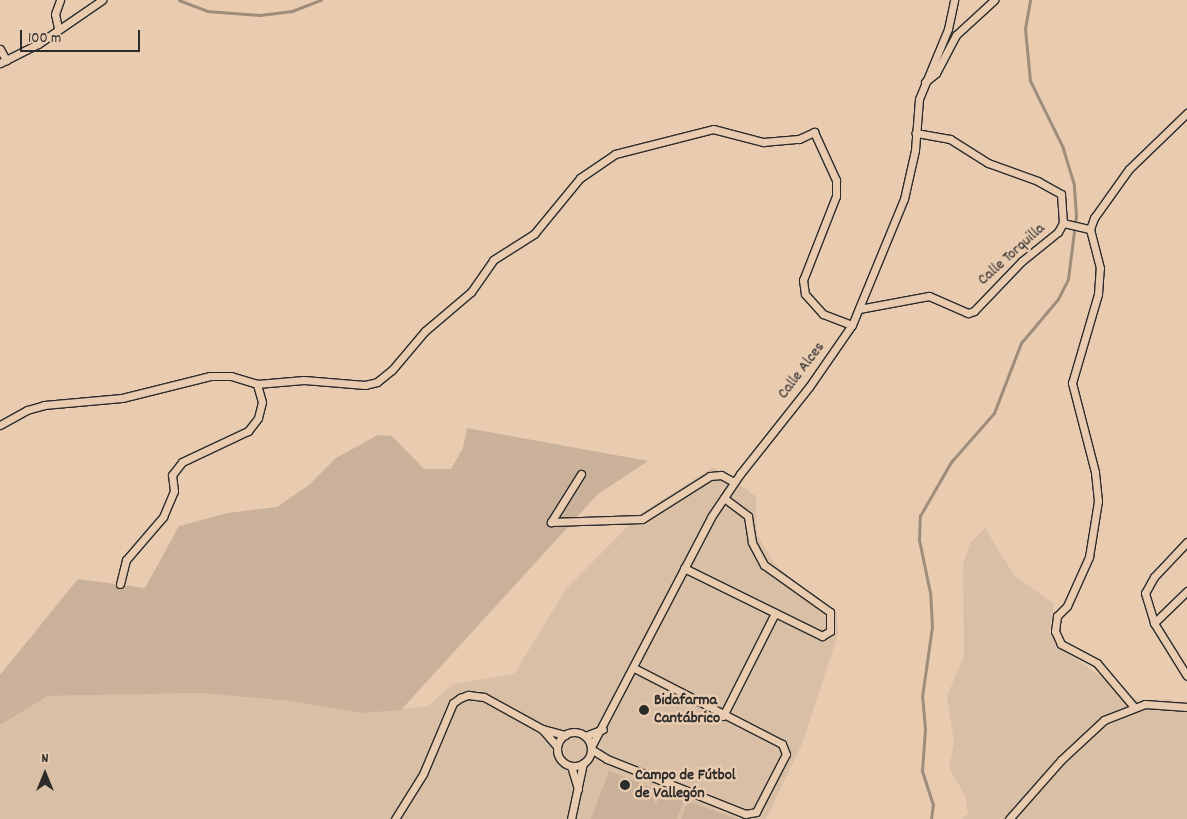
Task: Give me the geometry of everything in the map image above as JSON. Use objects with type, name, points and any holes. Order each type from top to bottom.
[{"type":"street","points":[[58,28],[55,14],[60,0]]},
{"type":"street","points":[[0,49],[3,62],[38,44],[58,28],[102,0]]},
{"type":"street","name":"Calle Alces","points":[[590,751],[603,729],[684,568],[724,498],[852,325],[904,199],[916,133],[919,99],[948,29],[954,0]]},
{"type":"street","points":[[925,82],[936,73],[956,35],[994,0]]},
{"type":"street","points":[[1134,707],[1097,663],[1061,644],[1055,631],[1057,616],[1067,606],[1080,583],[1096,528],[1098,501],[1095,472],[1072,383],[1098,294],[1100,268],[1090,229],[1104,201],[1129,169],[1187,113]]},
{"type":"street","points":[[0,425],[27,410],[44,405],[122,398],[210,376],[231,376],[257,384],[304,380],[365,385],[376,382],[392,370],[425,331],[471,292],[493,260],[534,234],[580,178],[615,154],[713,129],[764,142],[798,139],[814,132],[836,180],[836,196],[803,280],[805,294],[823,314],[852,325]]},
{"type":"street","name":"Calle Torquilla","points":[[859,309],[929,296],[968,313],[974,311],[1022,261],[1058,232],[1066,223],[1061,194],[1038,181],[988,163],[950,139],[916,133]]},
{"type":"street","points":[[1066,223],[1090,229]]},
{"type":"street","points":[[120,584],[126,560],[162,517],[174,491],[172,475],[182,462],[248,431],[258,418],[262,402],[257,384]]},
{"type":"street","points":[[582,474],[551,522],[642,519],[710,476],[721,475],[734,482]]},
{"type":"street","points":[[684,568],[822,636],[830,631],[833,617],[830,612],[764,565],[752,542],[748,516],[724,498]]},
{"type":"street","points":[[1187,542],[1148,586],[1146,600],[1154,623],[1187,676]]},
{"type":"street","points":[[1154,623],[1187,591]]},
{"type":"street","points":[[723,716],[775,613]]},
{"type":"street","points":[[590,751],[751,815],[777,771],[786,748],[634,668]]},
{"type":"street","points":[[395,819],[423,774],[453,703],[460,698],[468,695],[484,697],[542,729],[565,735]]},
{"type":"street","points":[[1009,819],[1081,740],[1104,720],[1134,707],[1166,703],[1187,707]]},
{"type":"street","points":[[542,729],[557,746],[560,758],[570,766],[579,792]]},
{"type":"street","points":[[557,746],[565,735],[573,732],[585,736],[603,729]]},
{"type":"street","points":[[571,819],[579,792],[584,763],[590,751],[585,736]]},
{"type":"street","points":[[570,766],[584,763]]},
{"type":"shaded area","points":[[467,428],[648,461],[598,494],[401,710],[361,713],[290,701],[201,693],[48,696],[0,725],[0,675],[78,579],[145,588],[179,526],[228,513],[277,507],[309,485],[336,458],[378,435],[392,436],[424,469],[451,469],[463,448]]},
{"type":"shaded area","points":[[713,467],[756,496],[757,535],[777,567],[837,613],[838,634],[802,744],[766,819],[0,819],[0,725],[48,696],[201,693],[290,701],[361,713],[428,706],[453,684],[514,674],[566,589],[640,514]]},
{"type":"shaded area","points":[[985,528],[1014,575],[1054,604],[1049,632],[1060,648],[1129,696],[1141,701],[1167,699],[1187,703],[1187,819],[962,819],[968,813],[965,795],[949,768],[954,743],[947,696],[964,656],[963,565],[970,543]]},
{"type":"shaded area","name":"Campo de Fútbol de Vallegón","points":[[609,771],[684,800],[677,819],[591,819]]},
{"type":"shaded area","points":[[688,801],[737,819],[681,819]]},
{"type":"waterway","points":[[179,0],[207,11],[260,15],[292,11],[321,0]]},
{"type":"waterway","points":[[931,819],[933,805],[922,771],[925,729],[922,697],[932,627],[930,593],[919,540],[920,516],[951,462],[994,413],[1021,343],[1058,299],[1068,279],[1076,216],[1074,185],[1063,148],[1030,81],[1025,29],[1030,0]]},
{"type":"place","name":"Bidafarma Cantábrico","points":[[644,710]]},
{"type":"place","name":"Campo de Fútbol de Vallegón","points":[[625,785]]}]
